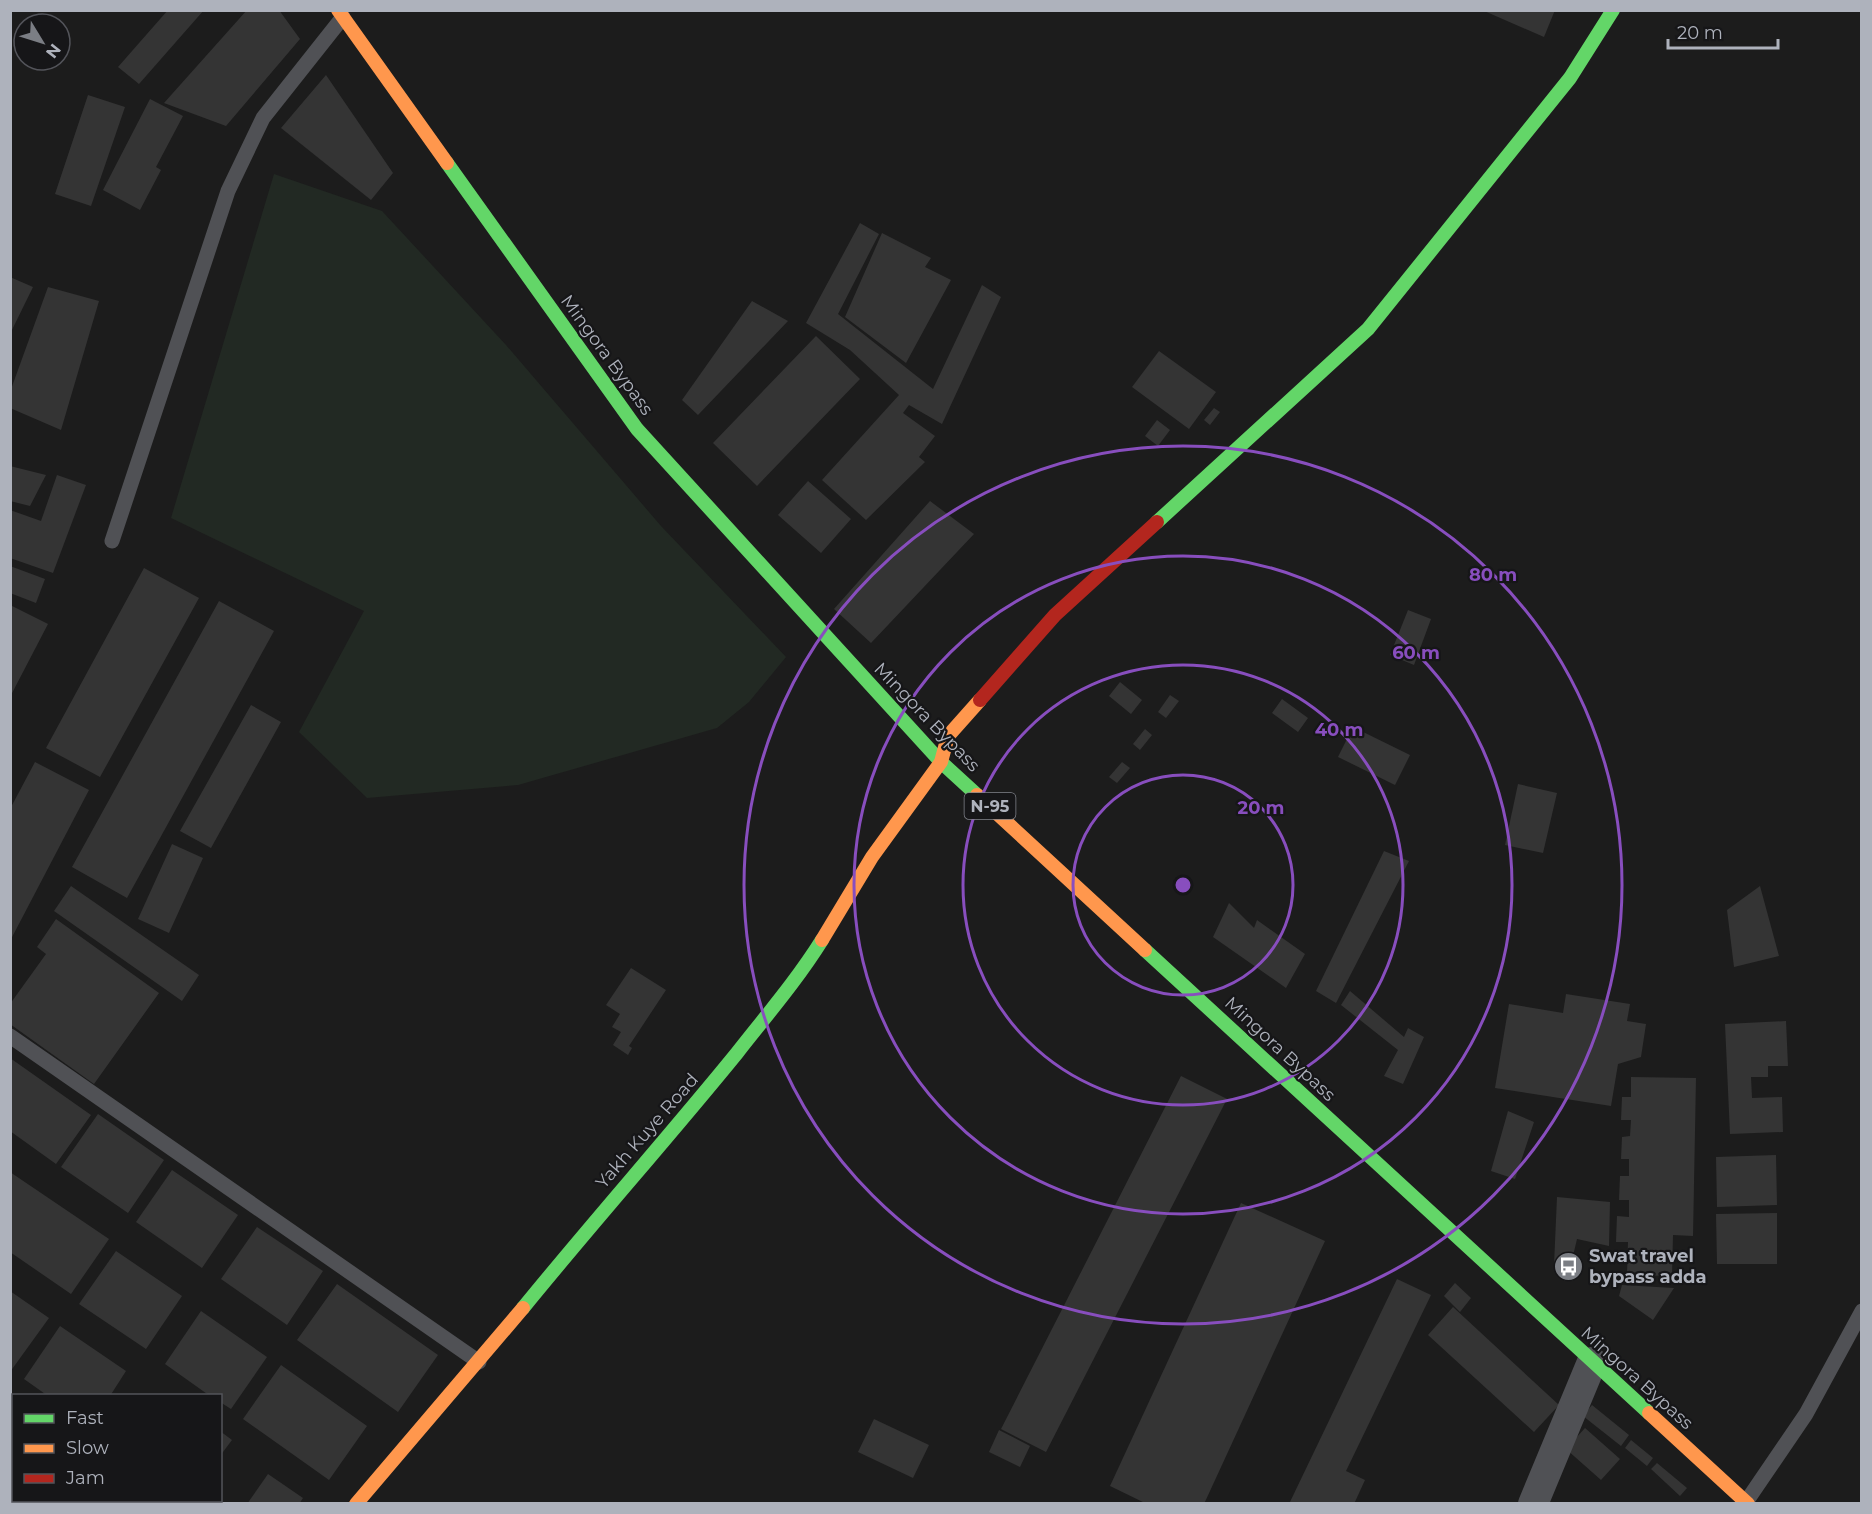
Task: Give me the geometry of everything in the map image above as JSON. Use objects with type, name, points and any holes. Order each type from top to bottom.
[{"type":"main road","name":"Yakh Kuye Road","points":[[356,1503],[479,1362],[612,1199],[705,1092],[806,966],[872,857],[941,762],[948,736],[1055,615],[1368,329],[1570,78],[1612,10]]},
{"type":"main road","name":"Mingora Bypass","points":[[341,14],[637,429],[941,762],[1747,1503]]},
{"type":"street","points":[[1533,1503],[1592,1362]]},
{"type":"lane","points":[[112,541],[228,191],[263,118],[341,14]]},
{"type":"lane","points":[[10,1036],[479,1362]]},
{"type":"lane","points":[[1747,1503],[1806,1414],[1862,1311]]},
{"type":"shaded area","points":[[274,174],[382,211],[506,345],[661,526],[786,657],[749,702],[717,728],[518,785],[367,798],[299,732],[364,611],[171,518]]},
{"type":"building","points":[[168,10],[204,10],[139,84],[118,67]]},
{"type":"building","points":[[247,10],[279,10],[300,39],[226,126],[164,103]]},
{"type":"building","points":[[1482,10],[1555,10],[1544,37]]},
{"type":"building","points":[[326,75],[393,173],[371,200],[281,128]]},
{"type":"building","points":[[88,95],[125,107],[91,206],[55,194]]},
{"type":"building","points":[[150,99],[183,116],[156,167],[161,170],[140,210],[103,190]]},
{"type":"building","points":[[860,223],[879,234],[838,314],[933,389],[982,285],[1001,297],[942,424],[909,405],[903,413],[935,436],[919,457],[925,462],[866,520],[822,480],[899,395],[850,350],[806,323]]},
{"type":"building","points":[[882,233],[931,258],[925,267],[951,280],[906,363],[845,317]]},
{"type":"building","points":[[10,277],[33,287],[10,334]]},
{"type":"building","points":[[48,287],[99,301],[61,430],[10,408],[10,392]]},
{"type":"building","points":[[752,301],[788,321],[698,415],[682,400]]},
{"type":"building","points":[[816,336],[860,379],[757,486],[713,443]]},
{"type":"building","points":[[1159,351],[1216,392],[1189,429],[1132,387]]},
{"type":"building","points":[[1214,408],[1220,412],[1210,425],[1204,420]]},
{"type":"building","points":[[1157,420],[1170,430],[1158,446],[1145,436]]},
{"type":"building","points":[[10,466],[46,475],[30,506],[10,501]]},
{"type":"building","points":[[57,475],[86,485],[53,573],[10,558],[10,510],[41,521]]},
{"type":"building","points":[[808,481],[851,519],[821,553],[778,515]]},
{"type":"building","points":[[930,501],[974,534],[871,643],[834,609]]},
{"type":"building","points":[[10,566],[45,579],[36,603],[10,593]]},
{"type":"building","points":[[144,568],[199,598],[100,777],[46,748]]},
{"type":"building","points":[[219,601],[274,631],[127,898],[72,867]]},
{"type":"building","points":[[10,605],[48,624],[10,697]]},
{"type":"building","points":[[1408,610],[1431,619],[1414,665],[1390,655]]},
{"type":"building","points":[[1120,682],[1142,700],[1131,714],[1109,696]]},
{"type":"building","points":[[1170,695],[1179,701],[1166,718],[1158,712]]},
{"type":"building","points":[[1282,699],[1308,718],[1298,732],[1272,713]]},
{"type":"building","points":[[251,705],[281,722],[211,848],[180,831]]},
{"type":"building","points":[[1353,727],[1410,755],[1395,785],[1338,757]]},
{"type":"building","points":[[1145,729],[1152,735],[1140,750],[1133,744]]},
{"type":"building","points":[[35,762],[89,790],[10,941],[10,809]]},
{"type":"building","points":[[1122,762],[1130,768],[1117,783],[1109,777]]},
{"type":"building","points":[[1518,784],[1557,793],[1543,853],[1505,845]]},
{"type":"building","points":[[172,844],[203,858],[169,933],[138,919]]},
{"type":"building","points":[[1384,851],[1409,861],[1336,1003],[1316,991]]},
{"type":"building","points":[[71,886],[199,975],[182,1001],[54,911]]},
{"type":"building","points":[[1760,886],[1779,956],[1734,967],[1727,910]]},
{"type":"building","points":[[1229,903],[1254,928],[1257,920],[1305,954],[1286,988],[1213,937]]},
{"type":"building","points":[[56,919],[159,993],[94,1084],[10,1024],[10,1004],[46,954],[37,947]]},
{"type":"building","points":[[631,968],[666,990],[629,1046],[632,1048],[628,1055],[613,1045],[621,1032],[612,1027],[620,1014],[606,1005]]},
{"type":"building","points":[[1350,991],[1404,1037],[1408,1028],[1424,1037],[1403,1084],[1384,1076],[1398,1050],[1341,1005]]},
{"type":"building","points":[[1566,994],[1630,1004],[1627,1021],[1646,1024],[1641,1057],[1618,1064],[1611,1106],[1495,1088],[1509,1004],[1563,1013]]},
{"type":"building","points":[[1786,1021],[1788,1066],[1768,1066],[1768,1077],[1751,1077],[1752,1098],[1782,1097],[1783,1132],[1730,1134],[1725,1024]]},
{"type":"building","points":[[10,1058],[91,1115],[56,1164],[10,1131]]},
{"type":"building","points":[[1181,1076],[1227,1099],[1046,1452],[1001,1429]]},
{"type":"building","points":[[1631,1077],[1696,1078],[1693,1236],[1673,1235],[1672,1276],[1627,1275],[1628,1242],[1616,1242],[1617,1216],[1629,1217],[1629,1200],[1619,1200],[1620,1176],[1629,1176],[1629,1159],[1621,1159],[1622,1137],[1630,1136],[1631,1120],[1621,1120],[1622,1097],[1631,1097]]},
{"type":"building","points":[[1508,1111],[1534,1122],[1515,1179],[1491,1171]]},
{"type":"building","points":[[98,1114],[164,1160],[128,1213],[61,1167]]},
{"type":"building","points":[[1776,1155],[1777,1205],[1717,1207],[1716,1157]]},
{"type":"building","points":[[172,1170],[238,1215],[202,1268],[136,1222]]},
{"type":"building","points":[[10,1172],[109,1239],[71,1294],[10,1252]]},
{"type":"building","points":[[1557,1197],[1610,1202],[1609,1246],[1577,1239],[1573,1256],[1563,1255],[1561,1267],[1554,1265]]},
{"type":"building","points":[[1241,1203],[1325,1241],[1204,1504],[1147,1504],[1110,1486]]},
{"type":"building","points":[[1777,1213],[1777,1264],[1717,1264],[1716,1214]]},
{"type":"building","points":[[257,1227],[323,1271],[287,1325],[221,1279]]},
{"type":"building","points":[[116,1251],[182,1296],[146,1349],[79,1304]]},
{"type":"building","points":[[1397,1279],[1431,1295],[1346,1471],[1365,1480],[1354,1504],[1289,1504]]},
{"type":"building","points":[[1455,1283],[1471,1298],[1460,1312],[1444,1296]]},
{"type":"building","points":[[337,1284],[438,1355],[398,1412],[297,1340]]},
{"type":"building","points":[[1622,1285],[1674,1288],[1653,1320],[1619,1296]]},
{"type":"building","points":[[10,1291],[49,1318],[10,1372]]},
{"type":"building","points":[[1453,1307],[1559,1405],[1534,1432],[1428,1335]]},
{"type":"building","points":[[201,1311],[267,1357],[231,1409],[222,1403],[222,1394],[207,1394],[165,1364]]},
{"type":"building","points":[[60,1326],[126,1371],[111,1394],[45,1394],[24,1379]]},
{"type":"building","points":[[281,1365],[367,1426],[329,1480],[243,1419]]},
{"type":"building","points":[[1592,1405],[1629,1435],[1621,1446],[1583,1416]]},
{"type":"building","points":[[874,1419],[929,1445],[913,1478],[858,1452]]},
{"type":"building","points":[[1585,1428],[1620,1459],[1601,1480],[1566,1449]]},
{"type":"building","points":[[999,1430],[1030,1446],[1020,1467],[989,1452]]},
{"type":"building","points":[[222,1432],[232,1440],[222,1453]]},
{"type":"building","points":[[1631,1440],[1653,1458],[1647,1466],[1625,1448]]},
{"type":"building","points":[[1657,1463],[1687,1488],[1680,1496],[1651,1469]]},
{"type":"building","points":[[268,1474],[303,1498],[299,1504],[247,1504]]},
{"type":"building","points":[[82,1502],[144,1502],[146,1504],[81,1504]]},
{"type":"traffic: fast","points":[[1157,522],[1368,329],[1570,78],[1613,10]]},
{"type":"traffic: fast","points":[[447,163],[637,429],[941,762],[977,795]]},
{"type":"traffic: fast","points":[[523,1308],[737,1053],[792,984],[822,940]]},
{"type":"traffic: fast","points":[[1145,950],[1649,1413]]},
{"type":"traffic: slow","points":[[338,10],[447,163]]},
{"type":"traffic: slow","points":[[822,940],[872,857],[941,762],[948,736],[980,700]]},
{"type":"traffic: slow","points":[[977,795],[1145,950]]},
{"type":"traffic: slow","points":[[356,1504],[523,1308]]},
{"type":"traffic: slow","points":[[1649,1413],[1748,1504]]},
{"type":"traffic: jam","points":[[980,700],[1055,615],[1157,522]]},
{"type":"place","name":"Swat travel bypass adda","points":[[1568,1266]]}]
